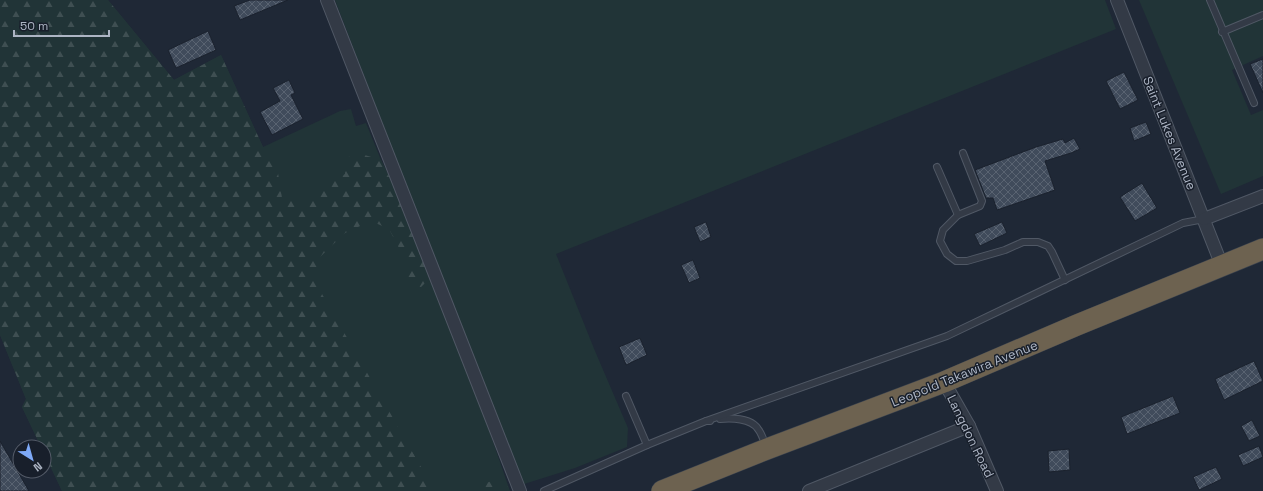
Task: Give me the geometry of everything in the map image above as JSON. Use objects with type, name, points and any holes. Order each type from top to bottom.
[{"type":"highway","name":"Leopold Takawira Avenue","points":[[662,491],[767,449],[944,382],[1077,325],[1263,249]]},
{"type":"street","points":[[327,0],[520,491]]},
{"type":"street","name":"Saint Lukes Avenue","points":[[1117,0],[1222,266]]},
{"type":"street","points":[[1204,219],[1263,196]]},
{"type":"street","name":"Langdon Road","points":[[944,382],[969,426],[997,491]]},
{"type":"street","points":[[809,491],[969,426]]},
{"type":"lane","points":[[1210,0],[1222,32],[1254,103]]},
{"type":"lane","points":[[1222,32],[1263,15]]},
{"type":"lane","points":[[963,153],[982,201],[980,206],[958,216],[942,230],[940,241],[947,254],[956,261],[967,261],[1005,250],[1023,242],[1038,242],[1048,246],[1066,280]]},
{"type":"lane","points":[[938,167],[958,216]]},
{"type":"lane","points":[[544,491],[647,445],[706,421],[947,336],[1183,223],[1204,219]]},
{"type":"lane","points":[[626,396],[647,445]]},
{"type":"lane","points":[[706,421],[726,418],[748,421],[758,428],[767,449]]},
{"type":"green space","points":[[0,0],[108,0],[174,80],[221,55],[263,147],[340,111],[351,109],[356,126],[366,123],[381,160],[403,204],[481,407],[510,491],[62,491],[52,470],[52,439],[37,439],[22,407],[26,399],[0,335]]},
{"type":"green space","points":[[0,0],[108,0],[174,80],[221,55],[263,147],[278,173],[282,198],[300,201],[310,195],[321,185],[345,174],[345,160],[355,152],[381,160],[403,204],[431,277],[421,287],[407,285],[407,263],[389,229],[371,221],[345,233],[320,257],[318,287],[429,481],[450,491],[62,491],[52,470],[52,439],[37,439],[22,407],[26,399],[0,335]]},
{"type":"green space","points":[[335,0],[1105,0],[1116,29],[556,254],[628,428],[627,447],[575,468],[521,485]]},
{"type":"green space","points":[[1139,0],[1263,0],[1263,56],[1232,70],[1251,115],[1263,110],[1263,176],[1221,194]]},
{"type":"green space","points":[[503,478],[510,491],[457,491]]},
{"type":"building","points":[[250,0],[288,0],[240,20],[234,6]]},
{"type":"building","points":[[208,31],[216,50],[176,68],[168,50]]},
{"type":"building","points":[[1263,59],[1263,93],[1250,64]]},
{"type":"building","points":[[1124,72],[1138,100],[1120,109],[1106,81]]},
{"type":"building","points":[[289,80],[295,93],[291,95],[303,119],[272,135],[260,112],[280,101],[273,88]]},
{"type":"building","points":[[1146,122],[1151,134],[1134,141],[1130,128]]},
{"type":"building","points":[[1074,138],[1080,149],[1045,161],[1055,190],[997,210],[993,198],[986,198],[975,170],[1036,147],[1063,139],[1065,143]]},
{"type":"building","points":[[1142,183],[1157,208],[1135,221],[1120,197]]},
{"type":"building","points":[[706,222],[711,237],[700,242],[694,227]]},
{"type":"building","points":[[1002,222],[1007,233],[980,246],[974,234]]},
{"type":"building","points":[[693,260],[700,278],[689,283],[681,265]]},
{"type":"building","points":[[640,338],[647,355],[626,365],[619,347]]},
{"type":"building","points":[[1254,361],[1263,381],[1224,400],[1215,379]]},
{"type":"building","points":[[1173,396],[1180,413],[1127,434],[1121,417]]},
{"type":"building","points":[[1252,420],[1260,436],[1249,441],[1241,426]]},
{"type":"building","points":[[0,441],[12,462],[12,479],[22,479],[29,491],[0,491]]},
{"type":"building","points":[[1259,446],[1263,457],[1243,466],[1238,455]]},
{"type":"building","points":[[1069,449],[1070,470],[1049,472],[1048,451]]},
{"type":"building","points":[[1216,467],[1222,479],[1199,490],[1193,477]]}]
